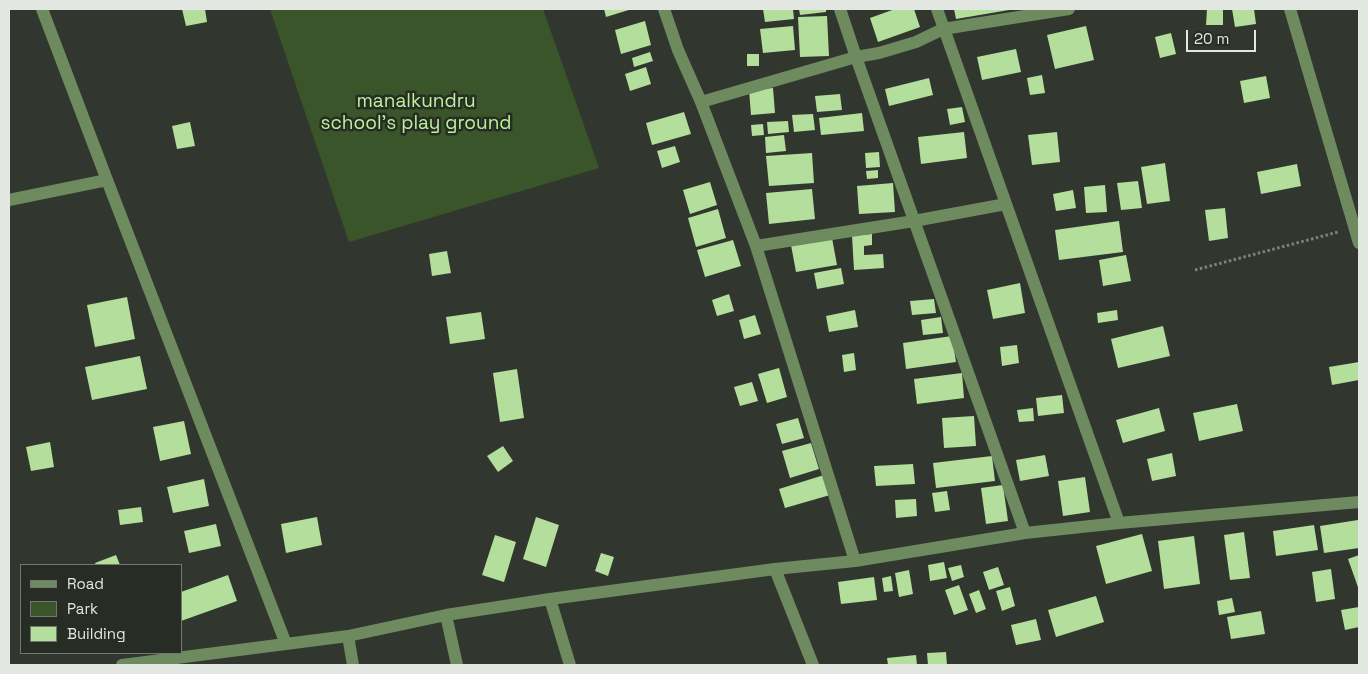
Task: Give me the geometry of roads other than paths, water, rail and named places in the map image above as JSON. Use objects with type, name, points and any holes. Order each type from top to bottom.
[{"type":"street","points":[[42,9],[286,644]]},
{"type":"street","points":[[664,9],[678,50],[701,102],[756,246],[855,561]]},
{"type":"street","points":[[840,9],[1025,534]]},
{"type":"street","points":[[937,9],[1119,523]]},
{"type":"street","points":[[701,102],[916,42],[943,29],[1068,9]]},
{"type":"street","points":[[1290,9],[1359,243]]},
{"type":"street","points":[[9,200],[107,180]]},
{"type":"street","points":[[756,246],[914,221],[1006,204]]},
{"type":"street","points":[[124,665],[348,636],[446,614],[775,569],[855,561],[1025,534],[1119,523],[1359,502]]},
{"type":"street","points":[[775,569],[813,665]]},
{"type":"street","points":[[550,599],[570,665]]},
{"type":"street","points":[[446,614],[457,665]]},
{"type":"street","points":[[348,636],[353,665]]},
{"type":"park label","name":"manalkundru school's play ground","points":[[416,113]]}]
